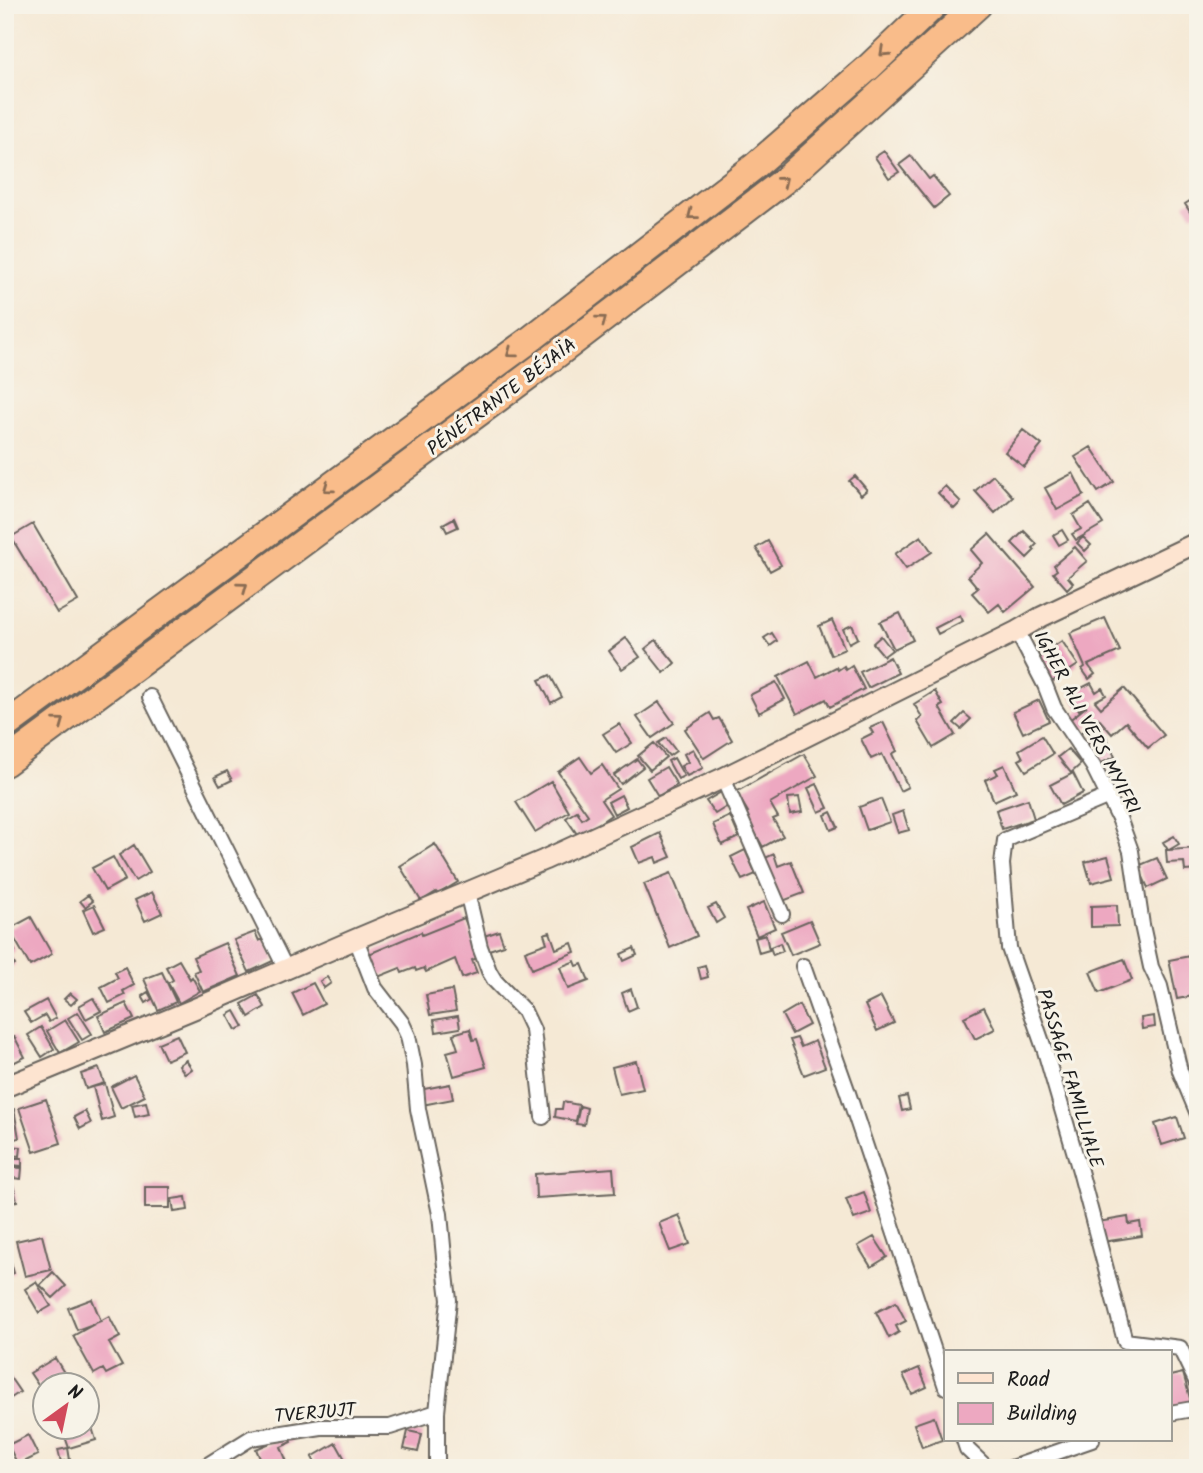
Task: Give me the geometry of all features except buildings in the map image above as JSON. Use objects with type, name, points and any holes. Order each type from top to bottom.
[{"type":"highway","name":"PÉNÉTRANTE BÉJAÏA","points":[[5,726],[527,342],[755,166],[868,68],[934,5]]},
{"type":"highway","name":"PÉNÉTRANTE BÉJAÏA","points":[[5,763],[542,365],[785,180],[978,5]]},
{"type":"main road","points":[[5,1087],[196,1009],[544,860],[723,778],[1041,617],[1198,542]]},
{"type":"street","name":"IGHER ALI VERS MYIFRI","points":[[1017,631],[1054,708],[1109,796],[1131,850],[1151,967],[1160,986],[1180,1071],[1198,1114]]},
{"type":"street","points":[[150,697],[285,969]]},
{"type":"street","points":[[723,778],[782,914]]},
{"type":"street","name":"PASSAGE FAMILLIALE","points":[[1109,796],[1005,840],[1002,864],[1009,948],[1045,1051],[1125,1340],[1181,1348],[1198,1385]]},
{"type":"street","points":[[467,892],[489,971],[524,1012],[533,1030],[543,1117]]},
{"type":"street","points":[[356,939],[374,988],[402,1023],[408,1036],[418,1110],[440,1214],[449,1300],[437,1412],[437,1468]]},
{"type":"street","points":[[803,966],[944,1381]]},
{"type":"street","points":[[1172,1413],[1198,1408]]},
{"type":"street","name":"TVERJUJT","points":[[203,1468],[251,1438],[321,1427],[390,1427],[437,1412]]},
{"type":"street","points":[[965,1442],[967,1448],[988,1468]]},
{"type":"street","points":[[1011,1468],[1086,1442]]}]
